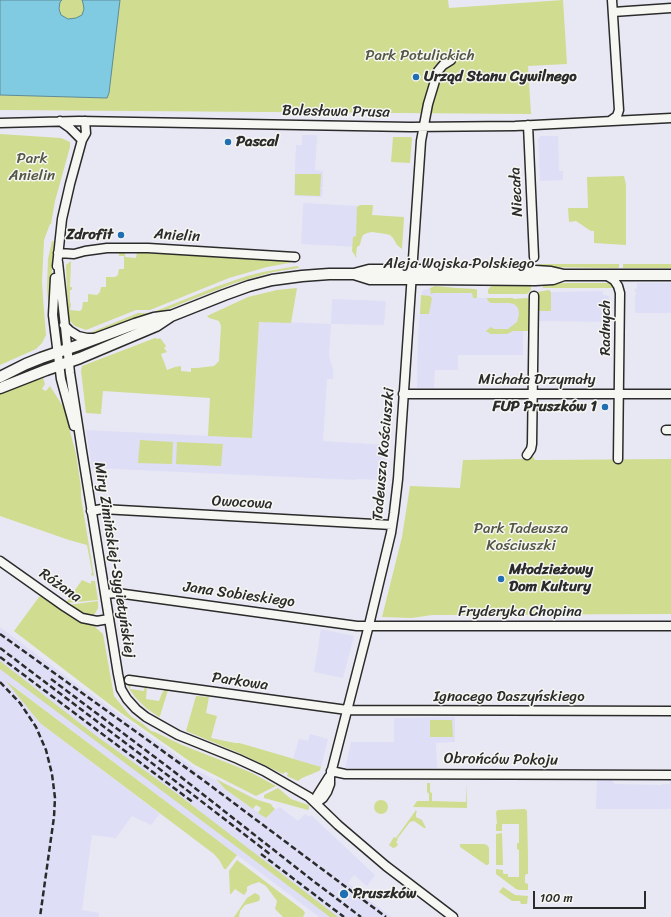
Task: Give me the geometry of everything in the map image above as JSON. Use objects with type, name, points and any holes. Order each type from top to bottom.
[{"type":"main road","name":"Aleja Wojska Polskiego","points":[[0,388],[80,358],[156,326],[171,316],[249,286],[272,280],[329,274],[354,274],[370,279],[411,275],[535,280],[553,279],[564,275],[671,275]]},
{"type":"main road","name":"Aleja Wojska Polskiego","points":[[0,377],[26,364],[97,338],[154,318],[171,316]]},
{"type":"street","points":[[610,121],[617,116],[619,110],[612,0]]},
{"type":"street","points":[[613,12],[671,8]]},
{"type":"street","name":"Tadeusza Kościuszki","points":[[316,803],[323,798],[330,784],[330,774],[369,625],[392,525],[398,479],[421,141],[430,99],[440,68],[451,60]]},
{"type":"street","name":"Bolesława Prusa","points":[[0,123],[85,121],[324,126],[424,126],[528,125],[671,118]]},
{"type":"street","points":[[60,121],[70,128],[82,140]]},
{"type":"street","name":"Miry Zimińskiej-Sygietyńskiej","points":[[85,121],[86,133],[82,140],[62,219],[53,315],[62,351],[82,451],[121,688],[127,699],[146,717],[178,735],[264,771],[309,797],[338,825],[386,866],[454,917]]},
{"type":"street","name":"Niecała","points":[[528,125],[534,257]]},
{"type":"street","name":"Anielin","points":[[58,258],[85,251],[107,248],[148,248],[295,257]]},
{"type":"street","name":"Miry Zimińskiej-Sygietyńskiej","points":[[58,258],[64,325],[62,351]]},
{"type":"street","name":"Radnych","points":[[606,275],[614,280],[620,293],[618,459]]},
{"type":"street","points":[[527,454],[531,449],[532,444],[534,296]]},
{"type":"street","points":[[64,325],[78,336],[97,338]]},
{"type":"street","name":"Michała Drzymały","points":[[404,394],[671,394]]},
{"type":"street","name":"Owocowa","points":[[91,511],[102,509],[392,525]]},
{"type":"street","name":"Różana","points":[[0,561],[82,618],[97,621],[109,619]]},
{"type":"street","name":"Jana Sobieskiego","points":[[105,594],[117,593],[357,626],[369,625]]},
{"type":"street","name":"Fryderyka Chopina","points":[[369,625],[671,626]]},
{"type":"street","name":"Parkowa","points":[[129,680],[347,710]]},
{"type":"street","name":"Ignacego Daszyńskiego","points":[[347,710],[671,711]]},
{"type":"street","name":"Obrońców Pokoju","points":[[330,774],[671,775]]},
{"type":"shaded area","points":[[302,135],[317,135],[315,170],[323,171],[322,197],[294,196],[296,145],[302,145]]},
{"type":"shaded area","points":[[540,136],[558,136],[559,171],[563,171],[563,180],[540,181],[538,139]]},
{"type":"shaded area","points":[[303,203],[359,206],[357,247],[301,244]]},
{"type":"shaded area","points":[[637,283],[671,283],[671,313],[635,313],[636,293],[634,290],[637,288]]},
{"type":"shaded area","points":[[435,286],[475,289],[477,290],[477,298],[527,298],[523,331],[523,355],[458,355],[458,370],[435,370],[434,388],[417,388],[418,336],[422,291]]},
{"type":"shaded area","points":[[549,290],[551,292],[603,291],[603,295],[609,296],[609,322],[536,321],[538,292]]},
{"type":"shaded area","points":[[332,299],[386,301],[384,325],[331,324]]},
{"type":"shaded area","points":[[259,321],[331,324],[329,356],[333,369],[333,379],[327,379],[323,441],[387,445],[385,480],[92,468],[86,430],[252,438]]},
{"type":"shaded area","points":[[0,627],[83,689],[195,769],[217,781],[225,789],[266,818],[274,810],[280,807],[298,821],[305,814],[309,817],[311,815],[375,875],[367,886],[354,875],[348,883],[392,917],[319,917],[8,682],[40,723],[160,814],[151,825],[132,816],[116,838],[92,835],[82,910],[99,913],[99,917],[0,917]]},
{"type":"shaded area","points":[[321,629],[354,636],[343,678],[314,672]]},
{"type":"shaded area","points":[[455,717],[455,742],[436,743],[437,768],[345,768],[351,742],[394,742],[394,718]]},
{"type":"shaded area","points":[[310,734],[328,739],[321,767],[293,759],[299,739],[308,741]]},
{"type":"shaded area","points":[[597,779],[611,779],[615,784],[661,785],[670,784],[671,780],[671,809],[596,809]]},
{"type":"green space","name":"Park Potulickich","points":[[0,0],[448,0],[449,8],[563,0],[567,64],[528,66],[531,114],[0,110]]},
{"type":"green space","name":"Park Anielin","points":[[0,134],[61,138],[70,142],[70,147],[55,201],[51,224],[44,240],[42,282],[46,335],[42,343],[36,349],[0,365]]},
{"type":"green space","points":[[393,137],[412,138],[410,163],[391,162]]},
{"type":"green space","points":[[295,174],[321,174],[320,196],[295,195]]},
{"type":"green space","points":[[624,176],[626,185],[626,245],[594,243],[594,231],[591,231],[576,221],[569,222],[568,208],[588,208],[587,177]]},
{"type":"green space","points":[[360,205],[373,205],[372,215],[404,217],[402,249],[390,235],[372,232],[363,235],[360,245],[357,247],[357,257],[352,251],[353,237],[356,236],[357,207]]},
{"type":"green space","points":[[52,241],[54,241],[51,285],[53,339],[51,338],[47,288],[48,259]]},
{"type":"green space","points":[[125,252],[125,257],[136,258],[137,252],[297,260],[229,278],[150,310],[136,310],[86,330],[75,326],[69,320],[66,265],[71,261],[70,287],[72,287],[72,290],[70,290],[70,310],[80,311],[82,309],[83,302],[88,302],[88,294],[97,295],[100,292],[101,287],[106,287],[106,277],[115,277],[118,275],[119,269],[124,269],[124,256],[119,256],[119,253]]},
{"type":"green space","points":[[539,264],[619,264],[619,267],[537,267]]},
{"type":"green space","points":[[623,264],[671,264],[671,268],[623,268]]},
{"type":"green space","points":[[297,266],[299,268],[273,272],[235,283],[166,310],[94,333],[82,334],[78,331],[89,333],[138,313],[151,313],[247,276]]},
{"type":"green space","points":[[611,283],[613,288],[543,288],[543,284]]},
{"type":"green space","points":[[494,284],[531,284],[531,290],[527,294],[489,294],[488,290]]},
{"type":"green space","points":[[435,286],[475,289],[477,290],[477,298],[473,298],[472,293],[431,294],[430,288]]},
{"type":"green space","points":[[297,288],[291,323],[259,322],[252,438],[208,436],[210,398],[103,391],[101,414],[86,413],[81,371],[82,366],[155,338],[160,338],[166,346],[164,348],[167,352],[161,354],[167,370],[181,366],[181,371],[191,372],[191,368],[214,366],[219,361],[221,326],[219,321],[207,316],[248,297],[277,290]]},
{"type":"green space","points":[[549,290],[551,292],[551,311],[538,311],[538,292]]},
{"type":"green space","points":[[421,295],[430,296],[432,298],[429,314],[420,314]]},
{"type":"green space","points":[[487,298],[527,298],[531,301],[531,331],[513,331],[507,334],[490,334],[486,332],[491,327],[494,329],[508,329],[517,322],[519,314],[518,308],[514,304],[491,303]]},
{"type":"green space","points":[[43,378],[45,384],[42,389],[46,391],[50,386],[64,408],[76,454],[81,497],[94,576],[91,575],[92,572],[87,545],[0,516],[0,393]]},
{"type":"green space","points":[[140,440],[173,442],[172,464],[138,463]]},
{"type":"green space","points":[[177,442],[223,444],[221,466],[176,464]]},
{"type":"green space","name":"Park Tadeusza Kościuszki","points":[[529,457],[533,457],[535,460],[671,459],[671,614],[432,615],[412,618],[382,617],[402,537],[410,486],[460,488],[463,460],[527,459]]},
{"type":"green space","points":[[82,580],[91,584],[91,581],[95,581],[98,600],[66,603]]},
{"type":"green space","points":[[43,595],[88,624],[94,625],[103,634],[114,696],[132,717],[151,731],[252,773],[276,786],[256,796],[195,765],[121,713],[14,631],[39,597]]},
{"type":"green space","points":[[98,601],[98,608],[93,617],[88,617],[68,605]]},
{"type":"green space","points":[[0,661],[95,735],[176,793],[338,917],[330,917],[0,669]]},
{"type":"green space","points":[[126,680],[131,683],[130,689],[144,691],[145,686],[147,686],[146,699],[159,701],[162,693],[166,689],[182,690],[183,692],[168,690],[159,717],[146,708],[136,698],[130,690]]},
{"type":"green space","points":[[6,681],[237,855],[226,869],[224,869],[214,854],[40,723]]},
{"type":"green space","points":[[196,696],[209,697],[206,713],[217,716],[211,738],[250,746],[321,767],[320,770],[298,781],[287,776],[288,773],[285,772],[283,774],[239,753],[186,731]]},
{"type":"green space","points":[[430,720],[452,720],[453,737],[430,737]]},
{"type":"green space","points":[[216,779],[255,799],[271,804],[275,809],[266,818],[258,813],[261,808],[256,805],[253,809],[225,789]]},
{"type":"green space","points":[[427,783],[430,783],[432,801],[466,802],[467,783],[467,808],[413,807],[417,801],[429,801]]},
{"type":"green space","points":[[278,788],[291,799],[308,805],[309,809],[308,810],[264,798],[264,795]]},
{"type":"green space","points":[[378,800],[384,800],[388,804],[388,810],[384,814],[378,814],[374,810],[374,804]]},
{"type":"green space","points":[[525,809],[527,811],[528,874],[525,876],[525,883],[528,884],[528,890],[516,889],[496,874],[496,869],[503,870],[504,874],[508,874],[508,877],[519,877],[519,850],[517,849],[517,843],[519,843],[519,824],[502,824],[502,831],[496,831],[496,812],[498,810]]},
{"type":"green space","points":[[416,810],[416,817],[422,820],[426,828],[414,821],[410,822],[397,839],[398,840],[396,842],[398,844],[393,848],[389,845],[394,837],[396,838]]},
{"type":"green space","points":[[502,833],[503,865],[496,865],[496,834]]},
{"type":"green space","points":[[460,844],[487,845],[489,848],[489,864],[486,865],[460,847]]},
{"type":"green space","points":[[237,860],[303,910],[305,913],[303,917],[283,917],[275,909],[277,901],[266,886],[259,882],[247,887],[247,891],[244,895],[235,889],[230,894],[229,871]]},
{"type":"green space","points":[[503,887],[515,895],[528,896],[527,904],[521,904],[520,901],[512,901],[499,892]]},
{"type":"green space","points":[[255,893],[259,895],[259,901],[245,905],[240,911],[239,917],[234,917],[247,898]]},
{"type":"water","points":[[0,0],[62,0],[60,2],[59,9],[61,15],[68,19],[76,18],[82,15],[84,9],[82,0],[120,0],[109,93],[107,98],[0,95]]},
{"type":"railway","points":[[0,634],[203,780],[386,917]]},
{"type":"railway","points":[[0,648],[271,855]]},
{"type":"railway","points":[[0,657],[194,803]]},
{"type":"railway","points":[[51,679],[172,770],[361,917]]},
{"type":"railway","points":[[0,682],[20,703],[36,727],[46,750],[52,774],[55,798],[54,817],[40,917]]},
{"type":"railway","points":[[261,854],[344,917]]},
{"type":"place","name":"Urząd Stanu Cywilnego","points":[[416,77]]},
{"type":"place","name":"Pascal","points":[[228,142]]},
{"type":"place","name":"Zdrofit","points":[[121,235]]},
{"type":"place","name":"FUP Pruszków 1","points":[[605,407]]},
{"type":"place","name":"Młodzieżowy Dom Kultury","points":[[501,579]]},
{"type":"place","name":"Pruszków","points":[[344,894]]}]
